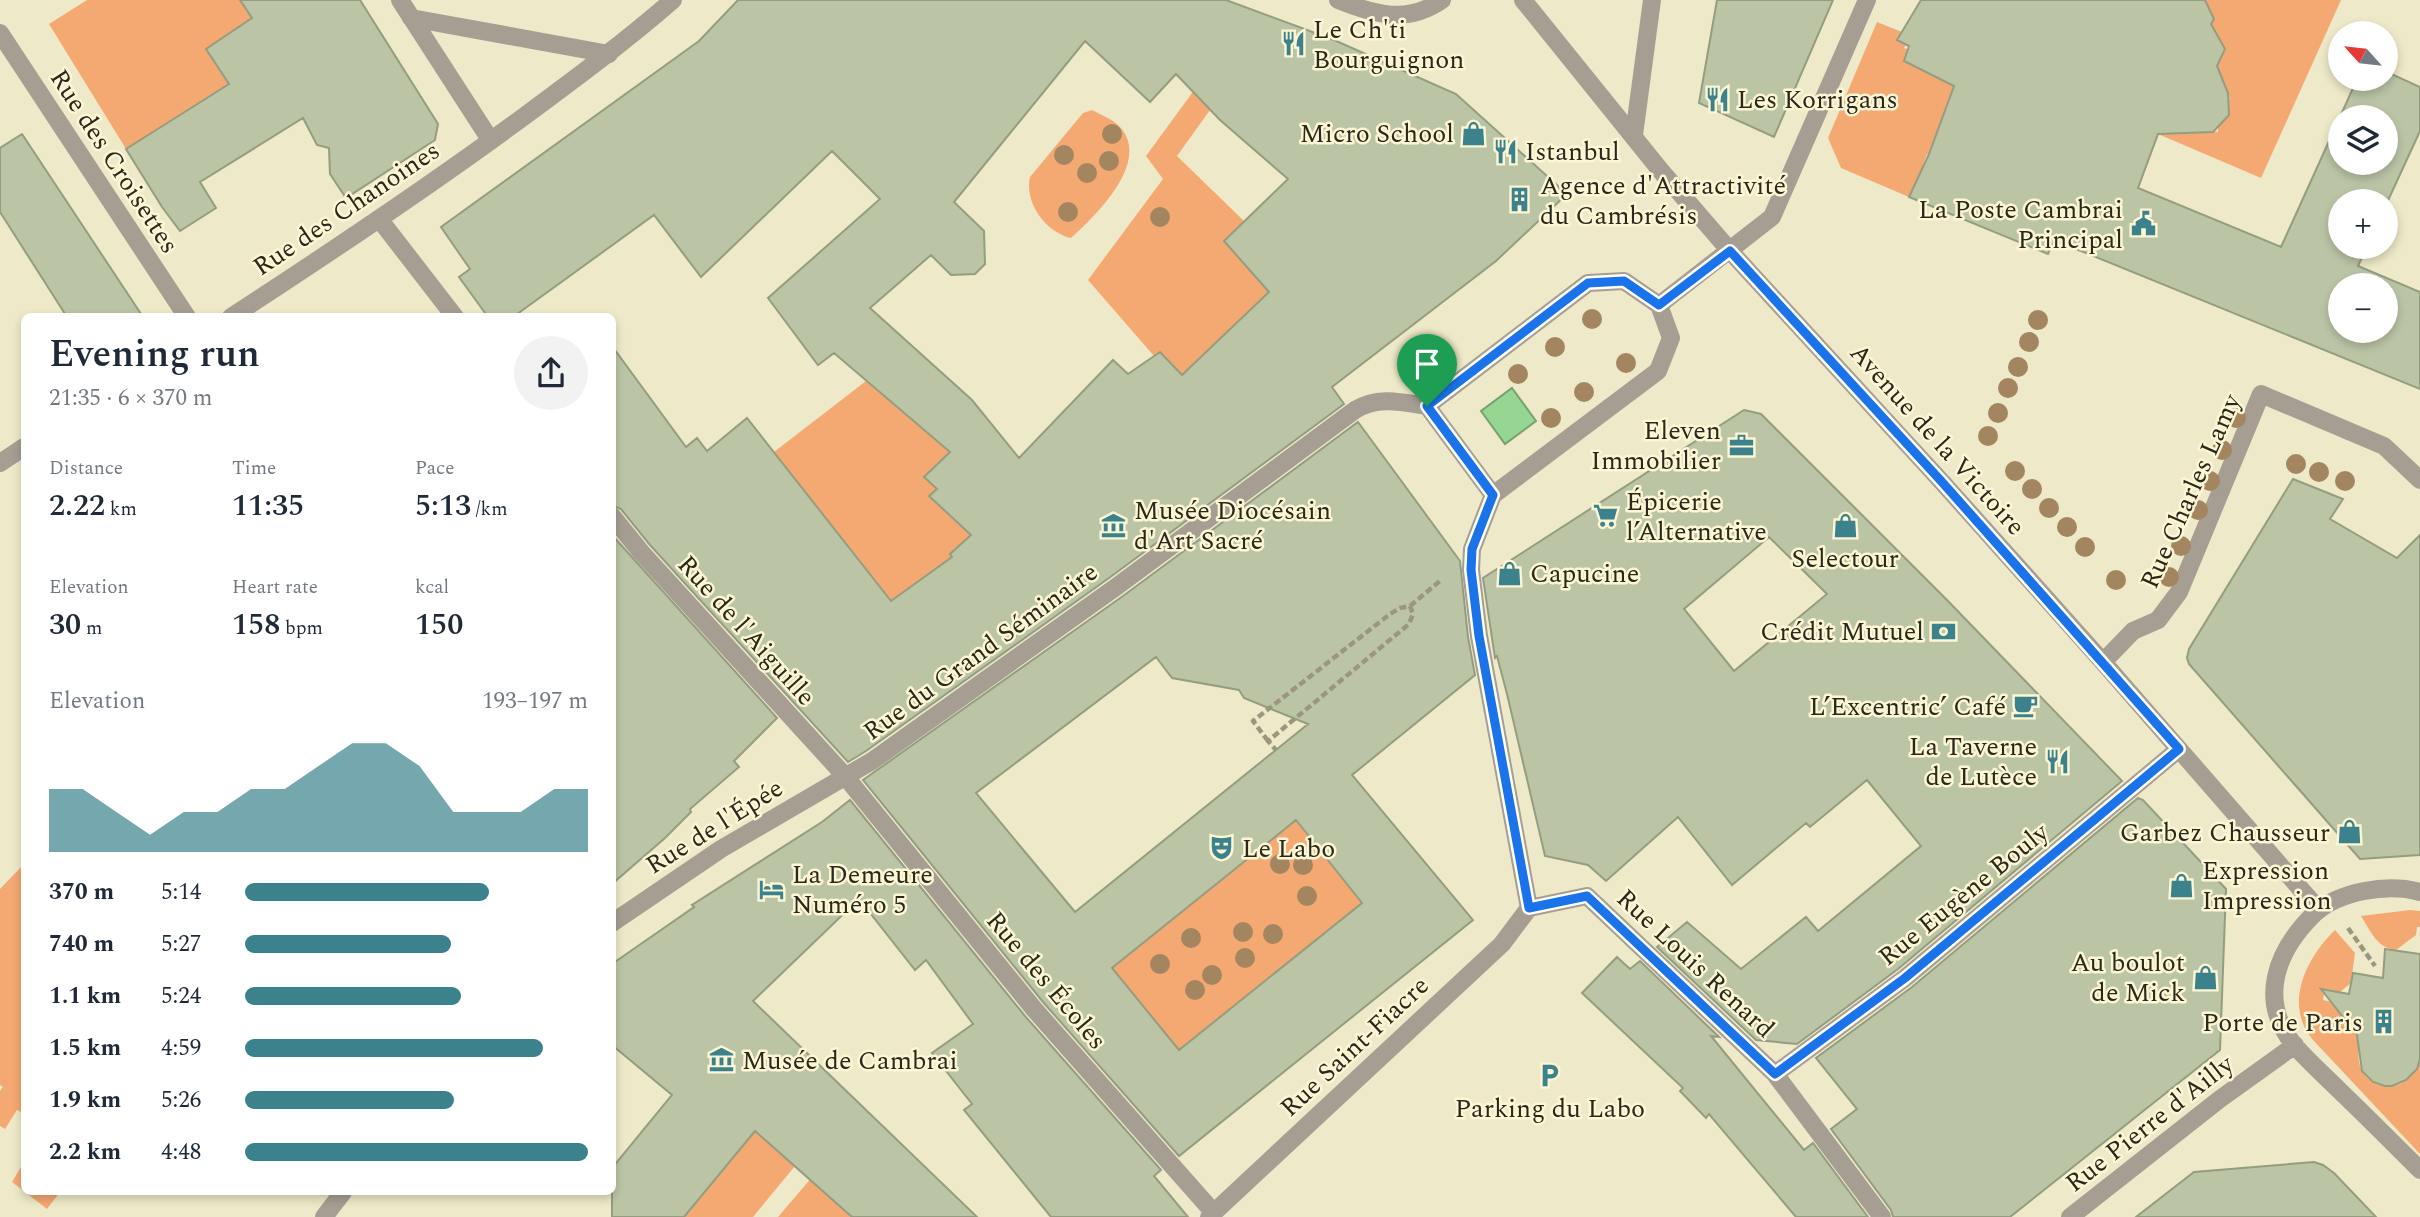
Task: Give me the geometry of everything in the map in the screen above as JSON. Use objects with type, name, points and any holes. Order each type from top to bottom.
[{"type":"street","points":[[400,0],[491,141]]},
{"type":"street","name":"Rue des Chanoines","points":[[236,313],[380,220],[491,141],[608,54],[673,0]]},
{"type":"street","points":[[1338,0],[1359,8],[1395,15],[1414,15],[1442,0]]},
{"type":"street","name":"Avenue de la Victoire","points":[[1523,0],[1661,171],[1730,251],[1933,471],[2319,910]]},
{"type":"street","points":[[1634,135],[1652,0]]},
{"type":"street","points":[[1659,305],[1772,217],[1867,0]]},
{"type":"street","points":[[411,18],[608,54]]},
{"type":"street","name":"Rue des Croisettes","points":[[0,33],[184,313]]},
{"type":"street","points":[[380,220],[452,313]]},
{"type":"street","points":[[1493,495],[1427,406],[1588,283],[1624,281],[1659,305],[1671,338],[1658,371],[1493,495],[1472,549],[1471,570],[1479,636],[1529,908]]},
{"type":"street","name":"Rue Charles Lamy","points":[[2103,662],[2133,631],[2158,620],[2179,592],[2261,394],[2384,446],[2420,480]]},
{"type":"street","name":"Rue du Grand Séminaire","points":[[845,776],[872,761],[1083,611],[1355,410],[1366,404],[1385,400],[1427,406]]},
{"type":"street","points":[[0,463],[21,449]]},
{"type":"street","name":"Rue de l'Aiguille","points":[[616,521],[641,552],[845,776]]},
{"type":"street","name":"Rue Eugène Bouly","points":[[1775,1074],[1905,978],[2179,749]]},
{"type":"street","name":"Rue de l'Épée","points":[[616,920],[721,849],[845,776]]},
{"type":"street","name":"Rue des Écoles","points":[[845,776],[1034,1009],[1212,1215]]},
{"type":"street","points":[[2420,892],[2390,889],[2361,892],[2339,898],[2319,910],[2300,928],[2286,948],[2277,973],[2274,1000],[2277,1015],[2295,1045],[2420,1170]]},
{"type":"street","name":"Rue Louis Renard","points":[[1529,908],[1587,896],[1775,1074],[1882,1217]]},
{"type":"street","name":"Rue Saint-Fiacre","points":[[1212,1215],[1502,944],[1529,908]]},
{"type":"street","name":"Rue Pierre d'Ailly","points":[[2070,1217],[2220,1099],[2295,1045]]},
{"type":"street","points":[[324,1217],[341,1195]]},
{"type":"path","points":[[1276,750],[1253,720],[1390,614],[1410,606],[1442,580]]},
{"type":"path","points":[[1268,741],[1409,624],[1413,614],[1410,606]]},
{"type":"path","points":[[2345,924],[2375,966]]},
{"type":"shaded area","points":[[87,0],[240,0],[252,18],[234,91],[181,115],[126,149],[49,24]]},
{"type":"shaded area","points":[[2194,0],[2341,0],[2332,21],[2328,21],[2328,29],[2261,178],[2158,134],[2163,122],[2218,132],[2221,113],[2230,99],[2211,66],[2220,60],[2224,51],[2219,38],[2209,28],[2214,18],[2210,9]]},
{"type":"shaded area","points":[[1877,22],[1902,32],[1897,40],[1906,45],[1904,48],[1961,67],[1931,155],[1927,154],[1923,164],[1926,166],[1909,197],[1841,168],[1828,138]]},
{"type":"shaded area","points":[[1203,78],[1210,110],[1177,156],[1244,221],[1270,293],[1182,375],[1160,352],[1154,356],[1088,280],[1163,179],[1146,156]]},
{"type":"shaded area","points":[[1092,110],[1120,127],[1128,141],[1129,156],[1125,172],[1116,188],[1093,217],[1071,238],[1053,230],[1039,215],[1030,197],[1030,177],[1083,113]]},
{"type":"shaded area","points":[[866,381],[950,452],[937,489],[930,496],[971,535],[950,554],[952,557],[892,602],[774,452]]},
{"type":"shaded area","points":[[1512,388],[1536,421],[1505,444],[1481,411]]},
{"type":"shaded area","points":[[1296,820],[1362,903],[1179,1050],[1112,968]]},
{"type":"shaded area","points":[[21,867],[21,1112],[17,1110],[5,1129],[0,1126],[0,1091],[3,1087],[0,1085],[0,889]]},
{"type":"shaded area","points":[[2420,911],[2420,927],[2417,927],[2416,935],[2396,950],[2379,943],[2361,916]]},
{"type":"shaded area","points":[[2335,930],[2355,953],[2351,983],[2340,992],[2325,989],[2323,1000],[2332,1002],[2361,1042],[2359,1058],[2362,1071],[2370,1080],[2381,1086],[2393,1086],[2405,1081],[2414,1071],[2420,1054],[2420,1154],[2313,1040],[2304,1026],[2299,997],[2302,982],[2315,954]]},
{"type":"shaded area","points":[[755,1132],[795,1166],[753,1217],[684,1217]]},
{"type":"shaded area","points":[[21,1167],[21,1189],[12,1182]]},
{"type":"shaded area","points":[[813,1176],[852,1217],[778,1217]]},
{"type":"shaded area","points":[[29,1195],[58,1195],[47,1209]]},
{"type":"building","points":[[240,0],[360,0],[438,124],[435,140],[346,198],[330,174],[329,148],[317,145],[303,118],[200,182],[216,208],[180,231],[126,149],[229,84],[206,49],[252,18]]},
{"type":"building","points":[[738,0],[1226,0],[1334,40],[1456,94],[1567,194],[1496,261],[1332,387],[1344,404],[1109,578],[848,762],[650,545],[621,509],[616,507],[616,351],[686,447],[697,438],[707,451],[747,418],[891,601],[952,557],[950,554],[971,535],[929,496],[937,489],[924,477],[950,452],[834,353],[818,365],[768,298],[880,199],[832,151],[701,277],[654,215],[519,313],[485,313],[459,277],[470,269],[441,227],[699,41]],"holes":[[[1085,41],[1150,102],[1176,74],[1220,120],[1288,179],[1224,241],[1269,292],[1182,375],[1160,352],[1128,374],[1113,360],[1019,458],[972,400],[870,308],[931,255],[951,275],[975,274],[985,264],[984,231],[954,202]]]},
{"type":"building","points":[[1717,0],[1833,0],[1774,137],[1699,103]]},
{"type":"building","points":[[1921,0],[2205,0],[2214,19],[2211,24],[2225,49],[2217,66],[2228,93],[2229,115],[2213,132],[2158,134],[2138,188],[2281,247],[2328,143],[2328,175],[2398,175],[2398,105],[2345,105],[2352,91],[2398,91],[2398,77],[2420,87],[2420,131],[2393,189],[2328,189],[2328,259],[2361,259],[2358,266],[2375,273],[2328,273],[2328,343],[2398,343],[2398,283],[2420,292],[2420,389],[2054,240],[2048,254],[1909,197],[1929,154],[1954,86],[1904,61],[1909,46],[1897,40]]},
{"type":"building","points":[[22,134],[140,313],[64,313],[0,212],[0,148]]},
{"type":"building","points":[[1744,410],[1761,414],[1947,600],[2122,781],[1898,969],[1797,1044],[1756,1040],[1657,947],[1687,922],[1741,969],[1806,917],[1818,931],[1921,846],[1867,780],[1810,827],[1806,823],[1732,885],[1678,817],[1606,881],[1588,865],[1545,856],[1497,656],[1495,658],[1483,578]],"holes":[[[1769,537],[1827,594],[1734,671],[1684,609]]]},
{"type":"building","points":[[1358,422],[1460,561],[1475,675],[1352,775],[1473,920],[1179,1156],[1043,1002],[863,780],[1123,596]],"holes":[[[1156,657],[1172,678],[1239,690],[1244,698],[1308,724],[1075,912],[976,793]],[[1296,820],[1362,903],[1179,1050],[1112,968]]]},
{"type":"building","points":[[2293,479],[2343,499],[2330,519],[2397,558],[2420,535],[2420,855],[2360,859],[2189,664],[2189,649]]},
{"type":"building","points":[[616,539],[777,718],[734,761],[739,767],[690,809],[691,812],[616,881]]},
{"type":"building","points":[[2138,798],[2143,800],[2226,889],[2220,1050],[2010,1217],[1893,1217],[1891,1210],[1831,1129],[1857,1109],[1816,1058],[1912,987]]},
{"type":"building","points":[[850,800],[1025,1016],[1161,1170],[1154,1176],[1188,1217],[1051,1217],[964,1110],[972,1104],[932,1053],[973,1024],[926,960],[915,970],[859,899],[753,1001],[977,1217],[852,1217],[755,1131],[684,1217],[612,1217],[612,1195],[616,1195],[616,1163],[672,1095],[616,1048],[616,961],[694,907],[692,905],[822,822]]},
{"type":"building","name":"Porte de Paris","points":[[2385,949],[2420,954],[2420,1059],[2417,1069],[2406,1080],[2392,1086],[2373,1082],[2362,1071],[2357,1035],[2321,989],[2349,994],[2353,973],[2383,978]]},
{"type":"building","points":[[1617,957],[1630,969],[1640,961],[1719,1037],[1711,1036],[1804,1150],[1813,1143],[1868,1217],[1796,1217],[1709,1114],[1706,1118],[1680,1091],[1683,1088],[1582,993]]},
{"type":"building","points":[[2314,1162],[2334,1173],[2376,1217],[2136,1217],[2194,1172]]},
{"type":"place","name":"Le Ch'ti Bourguignon","points":[[1293,44]]},
{"type":"place","name":"Les Korrigans","points":[[1717,99]]},
{"type":"place","name":"Micro School","points":[[1474,133]]},
{"type":"place","name":"Istanbul","points":[[1505,151]]},
{"type":"place","name":"Agence d'Attractivité du Cambrésis","points":[[1520,200]]},
{"type":"place","name":"La Poste Cambrai Principal","points":[[2143,224]]},
{"type":"place","name":"Eleven Immobilier","points":[[1741,445]]},
{"type":"place","name":"Épicerie l’Alternative","points":[[1606,516]]},
{"type":"place","name":"Musée Diocésain d'Art Sacré","points":[[1114,525]]},
{"type":"place","name":"Selectour","points":[[1845,526]]},
{"type":"place","name":"Capucine","points":[[1510,573]]},
{"type":"place","name":"Crédit Mutuel","points":[[1944,631]]},
{"type":"place","name":"L’Excentric’ Café","points":[[2026,706]]},
{"type":"place","name":"La Taverne de Lutèce","points":[[2057,761]]},
{"type":"place","name":"Garbez Chausseur","points":[[2350,832]]},
{"type":"place","name":"Le Labo","points":[[1222,848]]},
{"type":"place","name":"Expression Impression","points":[[2182,885]]},
{"type":"place","name":"La Demeure Numéro 5","points":[[772,889]]},
{"type":"place","name":"Au boulot de Mick","points":[[2205,977]]},
{"type":"place","name":"Porte de Paris","points":[[2383,1022]]},
{"type":"place","name":"Musée de Cambrai","points":[[722,1060]]},
{"type":"place","name":"Parking du Labo","points":[[1550,1076]]},
{"type":"route","points":[[1730,251],[1942,482],[2179,749],[1905,978],[1775,1074],[1587,896],[1529,908],[1479,636],[1471,570],[1476,534],[1493,495],[1427,406],[1588,283],[1624,281],[1659,305],[1730,251]]}]
